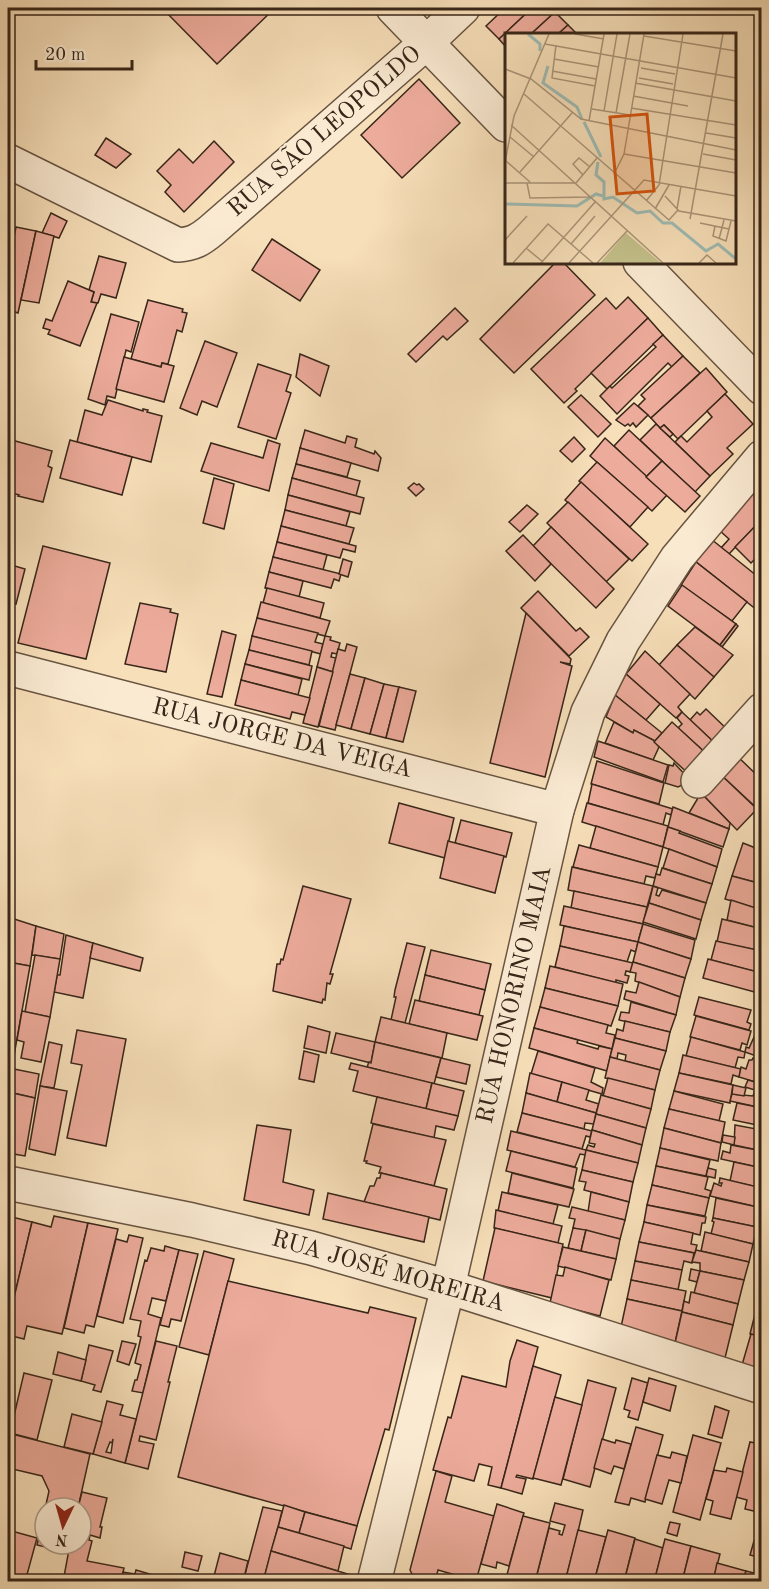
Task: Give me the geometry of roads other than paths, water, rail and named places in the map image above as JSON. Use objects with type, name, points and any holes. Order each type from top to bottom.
[{"type":"street","points":[[393,8],[505,123]]},
{"type":"street","name":"RUA SÃO LEOPOLDO","points":[[8,161],[178,245],[190,244],[200,240],[212,230],[463,8]]},
{"type":"street","points":[[642,264],[762,388]]},
{"type":"street","name":"RUA HONORINO MAIA","points":[[375,1581],[448,1287],[556,810],[588,712],[622,641],[677,558],[762,457]]},
{"type":"street","name":"RUA JORGE DA VEIGA","points":[[8,668],[556,810]]},
{"type":"street","points":[[698,781],[762,710]]},
{"type":"street","name":"RUA JOSÉ MOREIRA","points":[[8,1183],[192,1220],[311,1248],[448,1287],[762,1387]]}]
